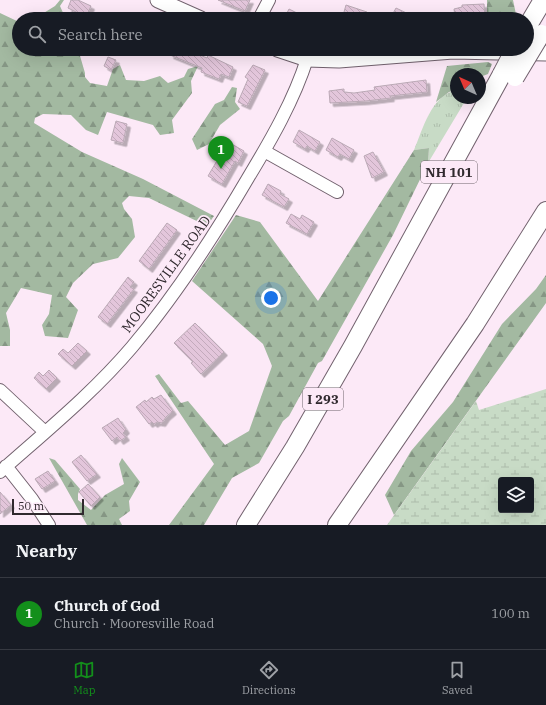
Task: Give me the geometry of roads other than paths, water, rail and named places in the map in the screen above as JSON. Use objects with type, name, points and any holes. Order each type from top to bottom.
[{"type":"highway","points":[[538,29],[543,0]]},
{"type":"highway","name":"NH 101","points":[[395,270],[508,75],[513,56]]},
{"type":"highway","points":[[508,75],[520,56]]},
{"type":"highway","points":[[337,525],[475,324],[546,211]]},
{"type":"highway","points":[[475,324],[546,230]]},
{"type":"highway","name":"I 293","points":[[246,525],[295,447],[395,270]]},
{"type":"main road","points":[[158,0],[185,12]]},
{"type":"main road","points":[[534,53],[546,53]]},
{"type":"main road","points":[[298,56],[307,59],[339,60],[385,56]]},
{"type":"street","points":[[263,12],[269,0]]},
{"type":"street","name":"MOORESVILLE ROAD","points":[[3,469],[87,394],[132,347],[149,326],[206,246],[264,151],[301,78],[307,59]]},
{"type":"street","points":[[264,151],[337,192]]},
{"type":"street","points":[[0,390],[45,432]]},
{"type":"street","points":[[3,469],[32,499],[49,525]]},
{"type":"place","name":"Church of God","points":[[221,169]]}]
